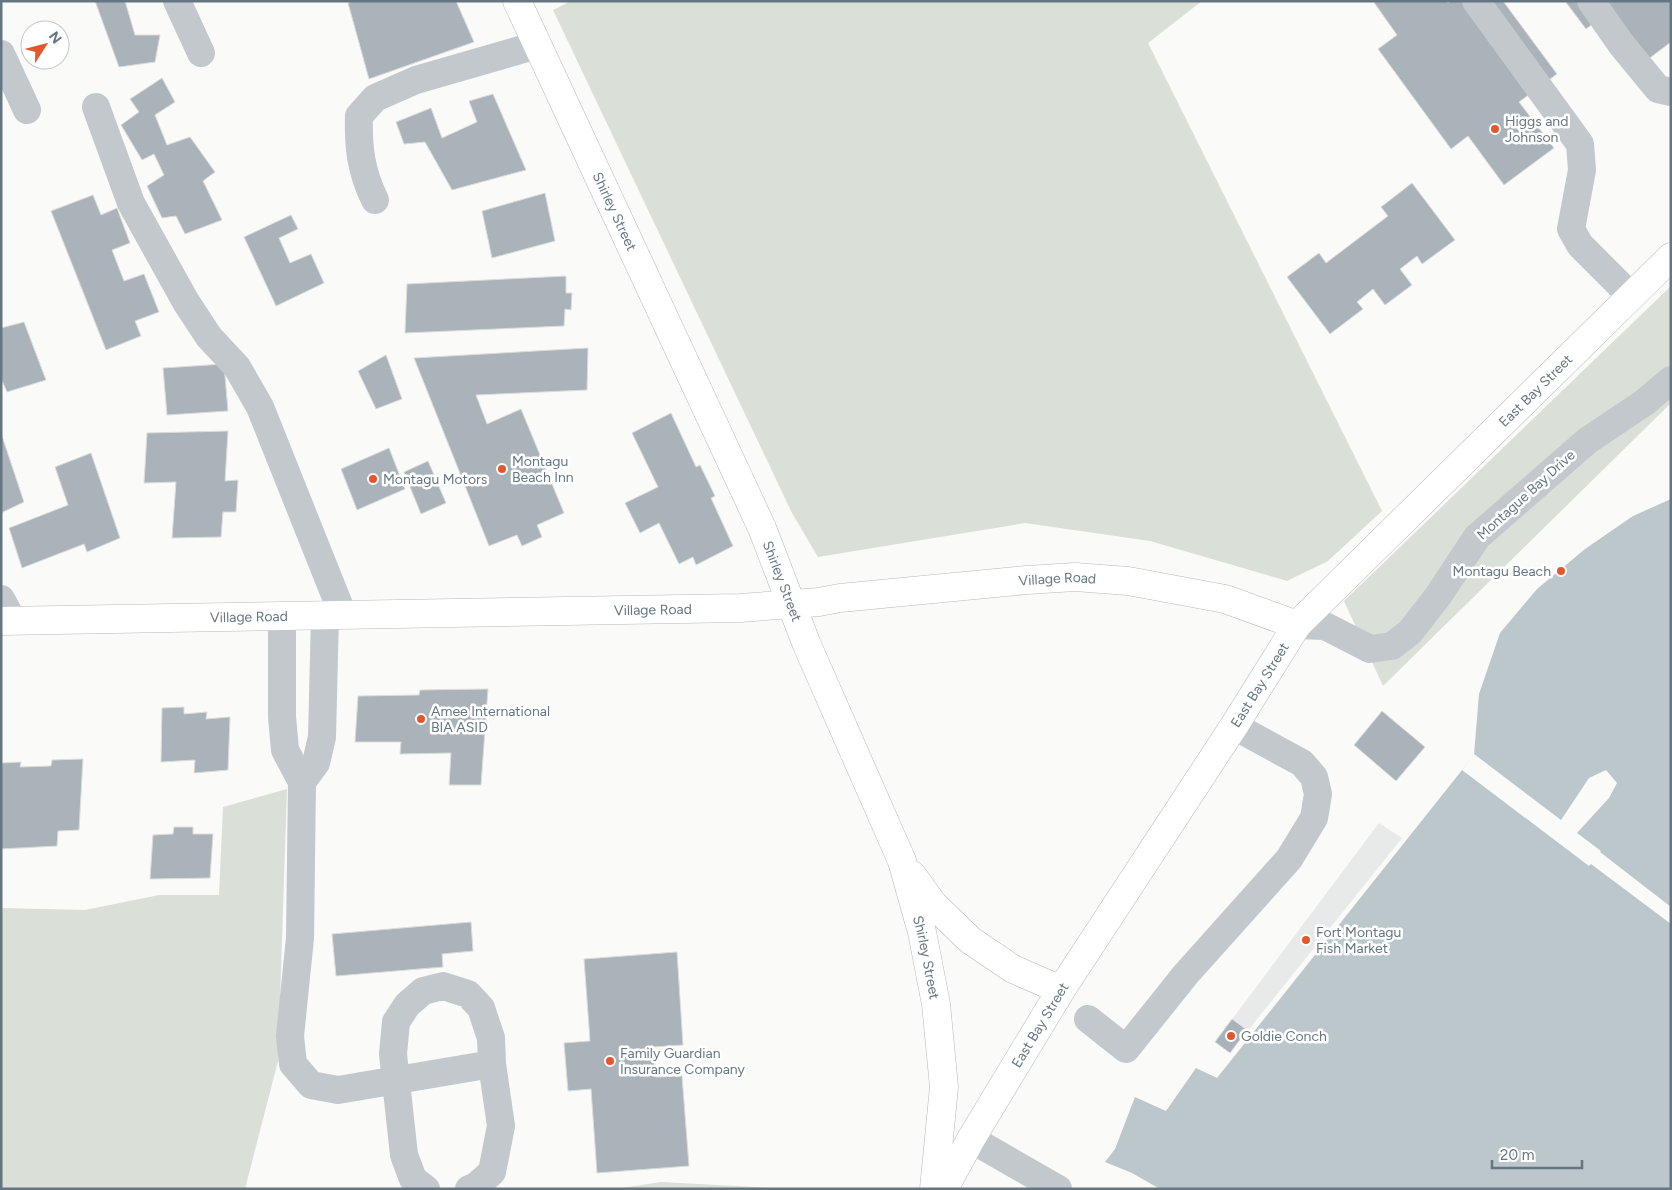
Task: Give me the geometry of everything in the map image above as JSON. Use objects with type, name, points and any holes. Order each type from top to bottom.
[{"type":"main road","name":"Shirley Street","points":[[517,1],[762,528],[791,605],[902,861],[922,932],[934,995],[944,1087],[934,1189]]},
{"type":"main road","name":"East Bay Street","points":[[944,1189],[971,1139],[1061,990],[1234,726],[1297,625],[1671,257]]},
{"type":"main road","name":"Village Road","points":[[5,614],[282,616],[740,608],[791,605],[988,584],[1075,577],[1128,581],[1216,597],[1297,625]]},
{"type":"main road","points":[[902,861],[933,904],[970,940],[1013,969],[1061,990]]},
{"type":"street","points":[[177,1],[200,53]]},
{"type":"street","points":[[1476,1],[1580,144],[1582,170],[1571,229],[1580,246],[1631,296]]},
{"type":"street","points":[[1591,1],[1621,44],[1658,89],[1671,92]]},
{"type":"street","points":[[375,200],[365,181],[358,142],[358,116],[375,98],[416,80],[537,45]]},
{"type":"street","points":[[1,54],[27,110]]},
{"type":"street","points":[[96,107],[131,203],[186,302],[209,337],[237,367],[260,407],[334,615],[322,737],[316,763],[302,782]]},
{"type":"street","name":"Montague Bay Drive","points":[[1297,625],[1325,626],[1370,649],[1392,646],[1410,632],[1438,596],[1477,537],[1587,441],[1645,402],[1671,380]]},
{"type":"street","points":[[282,616],[282,717],[286,750],[302,782],[300,938],[290,1036],[293,1064],[311,1085],[338,1090],[492,1064]]},
{"type":"street","points":[[1088,1019],[1126,1049],[1186,974],[1289,859],[1314,818],[1318,794],[1314,777],[1302,763],[1234,726]]},
{"type":"street","points":[[426,1189],[413,1179],[404,1155],[393,1054],[396,1022],[407,1005],[423,992],[443,986],[468,994],[481,1008],[491,1038],[492,1064],[501,1126],[492,1172],[476,1186],[469,1189]]},
{"type":"street","points":[[971,1139],[1058,1189]]},
{"type":"shaded area","points":[[571,1],[1202,1],[1148,43],[1382,511],[1328,561],[1287,581],[1150,541],[1025,523],[818,557],[792,513],[553,10]]},
{"type":"shaded area","points":[[1671,286],[1671,403],[1383,686],[1344,601]]},
{"type":"shaded area","points":[[1671,499],[1671,1189],[1160,1189],[1132,1173],[1105,1162],[1115,1149],[1135,1097],[1166,1111],[1196,1068],[1217,1078],[1474,755],[1479,694],[1500,633],[1537,589],[1585,549],[1633,516]]},
{"type":"shaded area","points":[[287,789],[278,1061],[245,1189],[1,1189],[1,908],[85,910],[159,895],[219,895],[223,807]]},
{"type":"shaded area","name":"Fort Montagu Fish Market","points":[[1379,823],[1402,838],[1230,1053],[1215,1042]]},
{"type":"shaded area","points":[[661,1182],[771,1188],[771,1189],[616,1189]]},
{"type":"pier","points":[[1474,754],[1561,820],[1589,778],[1606,770],[1617,783],[1609,798],[1577,833],[1671,907],[1671,924],[1591,864],[1589,866],[1462,770]]},
{"type":"building","points":[[95,1],[125,1],[135,35],[160,35],[155,62],[119,67]]},
{"type":"building","points":[[352,1],[456,1],[474,42],[369,79],[348,3]]},
{"type":"building","points":[[1373,1],[1447,1],[1448,3],[1450,1],[1503,1],[1557,74],[1519,102],[1554,148],[1504,185],[1468,136],[1451,149],[1378,49],[1397,35]]},
{"type":"building","points":[[1565,1],[1668,1],[1671,4],[1671,42],[1639,66],[1603,16],[1586,29]]},
{"type":"building","points":[[162,78],[175,102],[155,115],[167,145],[190,137],[215,172],[203,181],[222,220],[185,234],[176,216],[162,218],[147,186],[164,175],[154,154],[142,160],[121,125],[139,112],[130,99]]},
{"type":"building","points":[[493,94],[526,170],[452,190],[425,142],[404,144],[396,122],[431,108],[442,138],[477,122],[469,101]]},
{"type":"building","points":[[1412,183],[1455,240],[1422,264],[1417,256],[1400,269],[1412,285],[1385,305],[1373,289],[1357,302],[1363,309],[1330,334],[1287,277],[1319,253],[1326,263],[1388,216],[1381,207]]},
{"type":"building","points":[[545,193],[555,241],[492,258],[482,211]]},
{"type":"building","points":[[93,195],[101,215],[117,208],[130,243],[112,250],[124,281],[144,274],[159,312],[135,321],[141,336],[106,350],[51,211]]},
{"type":"building","points":[[291,215],[298,229],[279,238],[290,263],[311,254],[324,283],[276,306],[244,237]]},
{"type":"building","points":[[566,276],[566,293],[572,293],[571,310],[565,309],[564,326],[405,333],[407,284]]},
{"type":"building","points":[[24,322],[46,380],[7,392],[1,378],[1,328]]},
{"type":"building","name":"Montagu Beach Inn","points":[[588,348],[587,390],[476,395],[487,424],[521,409],[564,513],[537,525],[542,537],[522,546],[517,535],[489,546],[414,358]]},
{"type":"building","points":[[386,355],[402,399],[376,409],[358,371]]},
{"type":"building","points":[[224,364],[228,411],[167,415],[163,368]]},
{"type":"building","points":[[671,413],[696,467],[700,465],[715,496],[711,498],[733,546],[696,565],[693,557],[679,564],[659,523],[640,533],[625,503],[658,487],[632,433]]},
{"type":"building","points":[[228,431],[225,481],[238,480],[236,512],[223,512],[221,537],[172,538],[176,482],[144,483],[147,433]]},
{"type":"building","points":[[1,433],[24,502],[1,513]]},
{"type":"building","name":"Montagu Motors","points":[[389,448],[405,489],[357,510],[341,469]]},
{"type":"building","points":[[91,453],[120,538],[87,552],[84,544],[22,568],[9,528],[68,505],[55,467]]},
{"type":"building","points":[[428,461],[446,503],[421,514],[404,472]]},
{"type":"building","name":"Amee International BIA ASID","points":[[488,689],[481,785],[449,785],[451,753],[400,754],[401,742],[355,742],[358,696],[419,695],[420,690]]},
{"type":"building","points":[[184,707],[184,714],[207,712],[206,719],[230,717],[228,770],[194,773],[195,760],[161,762],[162,708]]},
{"type":"building","points":[[1382,711],[1425,747],[1396,781],[1354,745]]},
{"type":"building","points":[[83,759],[79,830],[58,831],[57,846],[1,849],[1,763],[21,762],[20,767],[51,766],[52,760]]},
{"type":"building","points":[[174,827],[193,827],[193,834],[213,834],[210,878],[150,879],[153,835],[173,834]]},
{"type":"building","points":[[471,922],[473,951],[442,954],[443,967],[336,976],[332,934]]},
{"type":"building","name":"Family Guardian Insurance Company","points":[[677,952],[683,1045],[653,1047],[656,1077],[682,1076],[689,1166],[597,1173],[591,1089],[568,1091],[564,1043],[590,1041],[584,959]]},
{"type":"building","name":"Goldie Conch","points":[[1232,1019],[1247,1030],[1230,1053],[1215,1042]]},
{"type":"place","name":"Higgs and Johnson","points":[[1495,129]]},
{"type":"place","name":"Montagu Beach Inn","points":[[502,469]]},
{"type":"place","name":"Montagu Motors","points":[[373,479]]},
{"type":"place","name":"Montagu Beach","points":[[1561,571]]},
{"type":"place","name":"Amee International BIA ASID","points":[[421,719]]},
{"type":"place","name":"Fort Montagu Fish Market","points":[[1306,940]]},
{"type":"place","name":"Goldie Conch","points":[[1231,1036]]},
{"type":"place","name":"Family Guardian Insurance Company","points":[[610,1061]]}]
